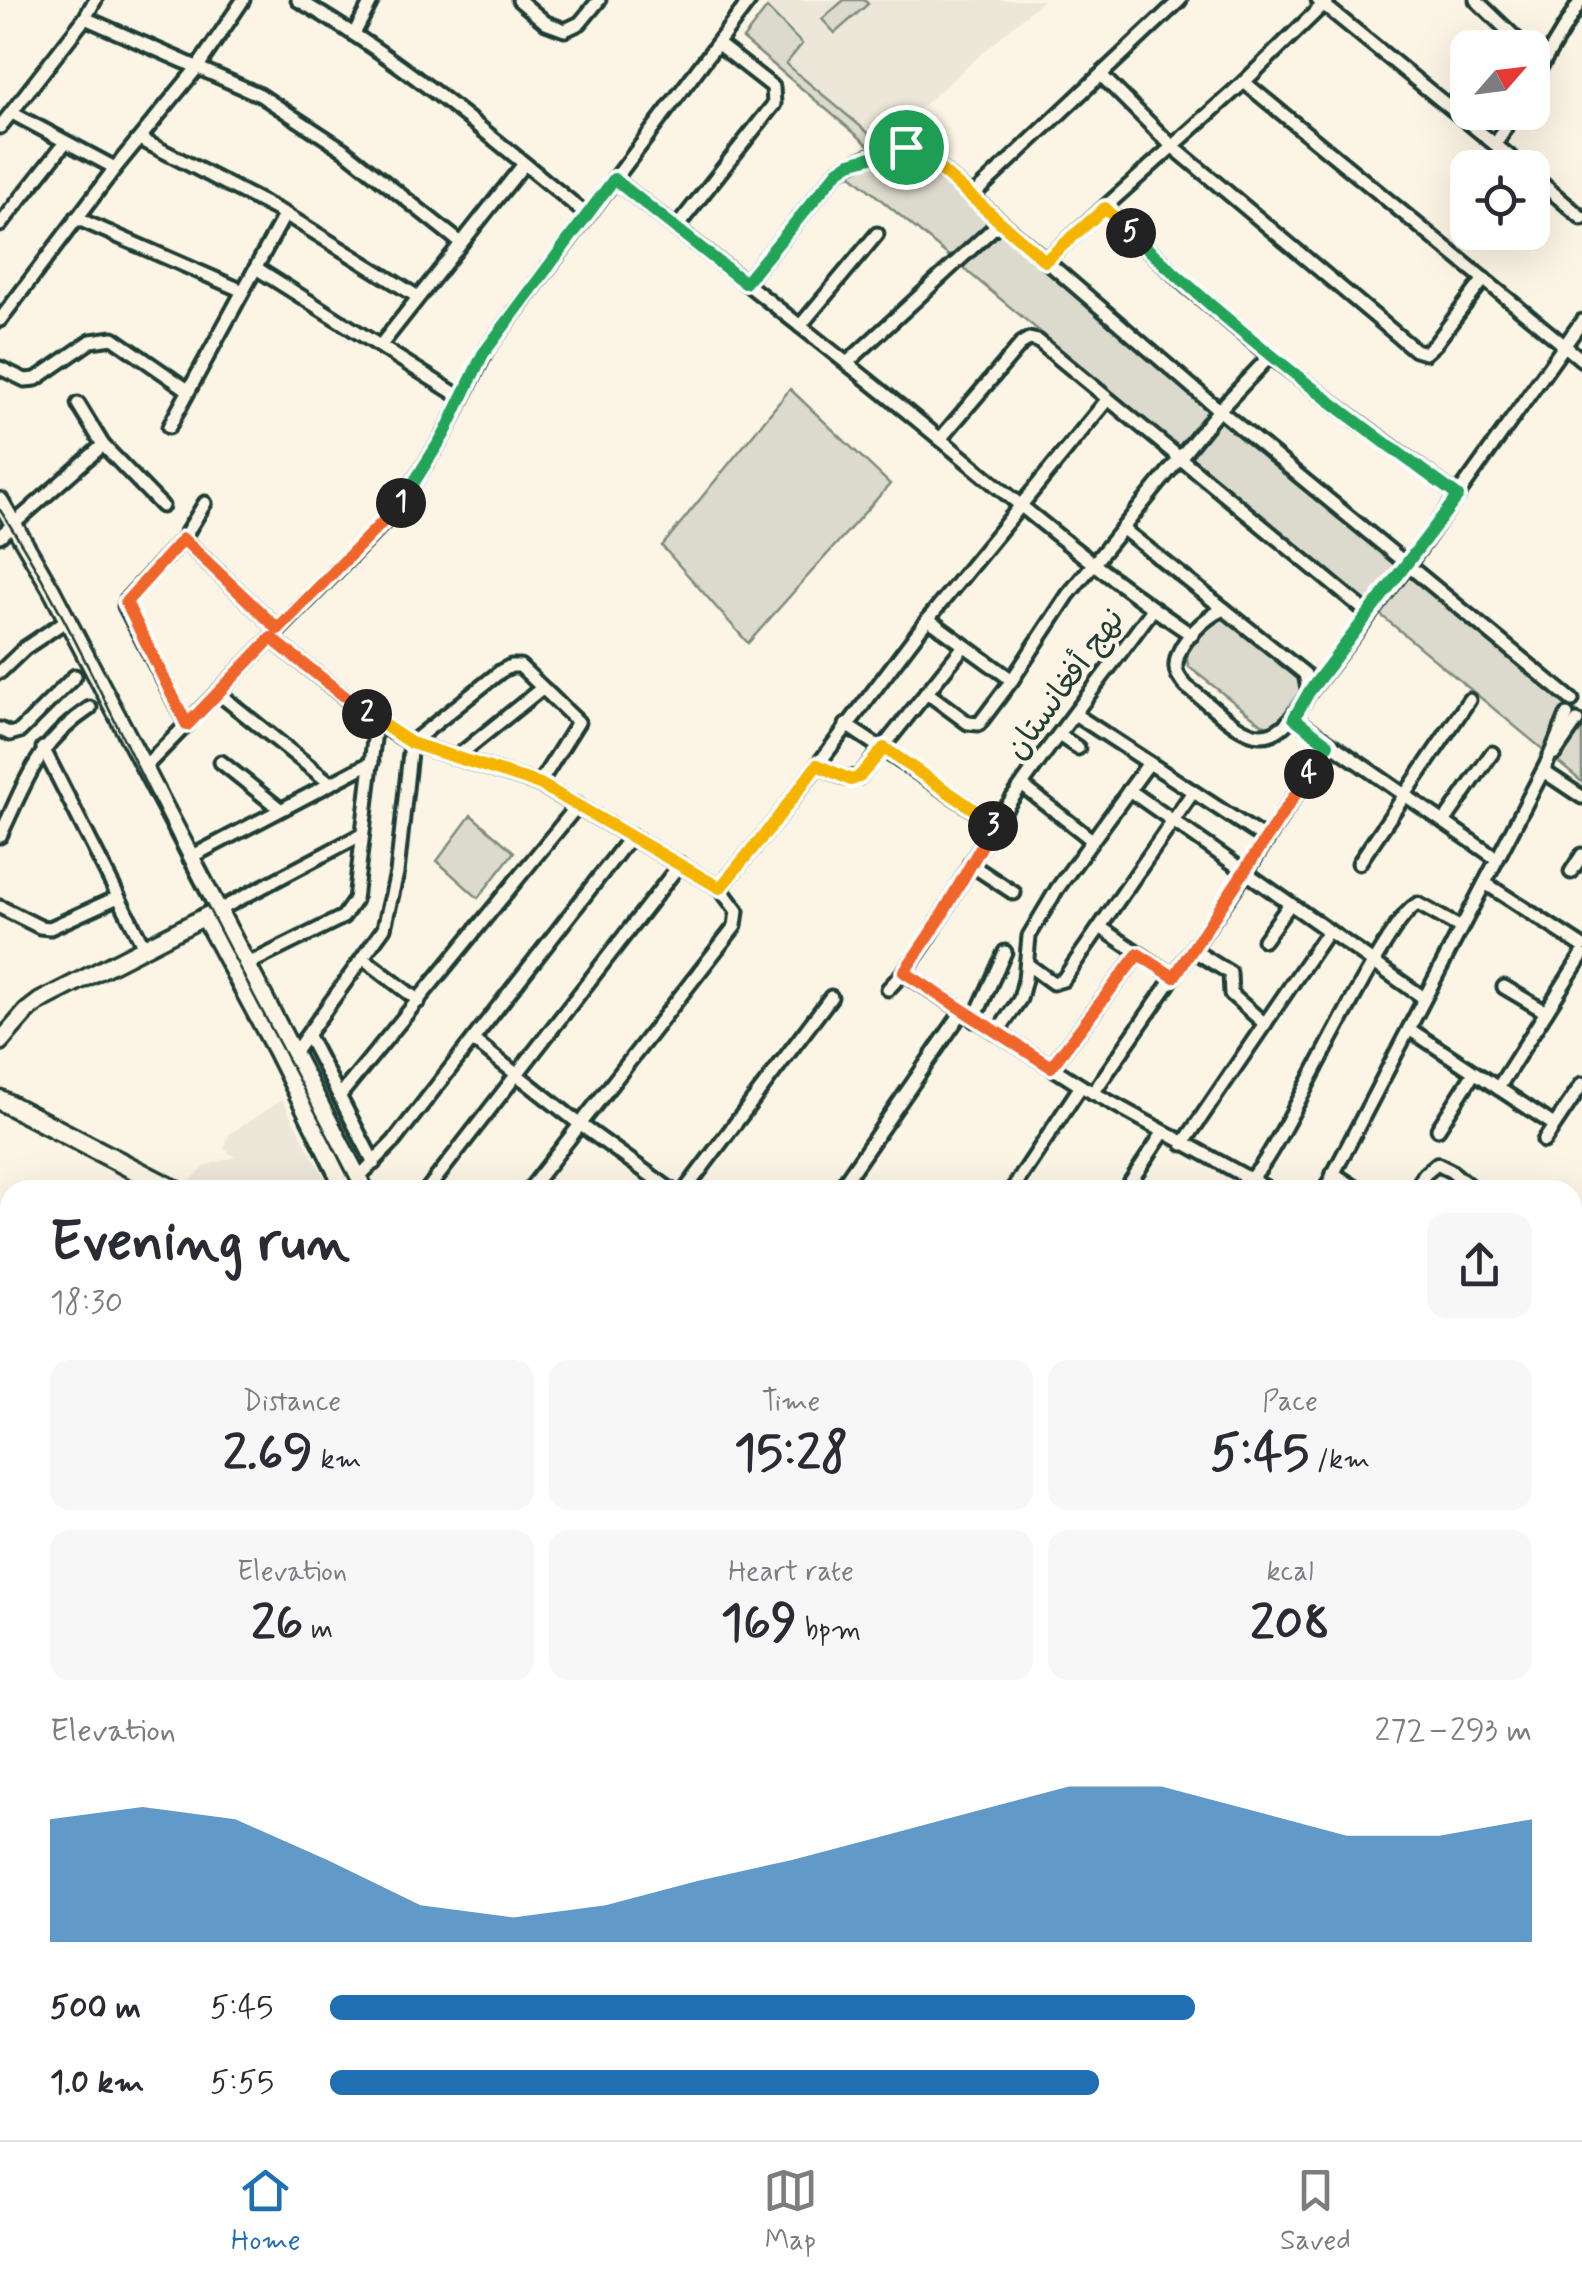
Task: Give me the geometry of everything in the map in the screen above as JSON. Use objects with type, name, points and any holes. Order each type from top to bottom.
[{"type":"highway","points":[[0,1100],[153,1180]]},
{"type":"highway","points":[[0,1108],[134,1180]]},
{"type":"main road","points":[[0,501],[68,620],[144,768],[341,1180]]},
{"type":"main road","points":[[0,1042],[40,1001],[211,914]]},
{"type":"main road","points":[[240,968],[295,1052],[360,1180]]},
{"type":"street","points":[[0,127],[95,0]]},
{"type":"street","points":[[0,320],[115,168],[198,68],[244,0]]},
{"type":"street","points":[[298,0],[355,32],[587,215]]},
{"type":"street","points":[[355,32],[372,0]]},
{"type":"street","points":[[519,0],[546,24],[565,30],[580,24],[599,0]]},
{"type":"street","points":[[972,196],[1180,0]]},
{"type":"street","points":[[1476,0],[1507,30]]},
{"type":"street","points":[[1550,51],[1581,0]]},
{"type":"street","points":[[1045,261],[1244,82],[1323,1],[1503,150]]},
{"type":"street","points":[[144,768],[396,509],[423,471],[487,349],[718,44],[743,3]]},
{"type":"street","points":[[85,18],[260,95],[301,121],[461,243]]},
{"type":"street","points":[[676,228],[774,104],[774,87],[718,44]]},
{"type":"street","points":[[1101,75],[1172,146],[1421,353],[1434,344],[1484,279]]},
{"type":"street","points":[[1244,82],[1582,360]]},
{"type":"street","points":[[12,113],[115,168]]},
{"type":"street","points":[[1496,144],[1504,130]]},
{"type":"street","points":[[140,139],[285,214],[418,297]]},
{"type":"street","points":[[0,225],[64,144]]},
{"type":"street","points":[[745,283],[829,181],[850,163],[906,147],[920,152],[1576,710],[1329,1180]]},
{"type":"street","points":[[380,346],[524,164]]},
{"type":"street","points":[[614,179],[846,362],[1019,506],[1192,635]]},
{"type":"street","points":[[1550,190],[1582,218]]},
{"type":"street","points":[[1105,208],[1188,287],[1270,356],[1458,496]]},
{"type":"street","points":[[169,427],[285,214]]},
{"type":"street","points":[[76,218],[243,292]]},
{"type":"street","points":[[846,362],[999,223]]},
{"type":"street","points":[[800,326],[877,234]]},
{"type":"street","points":[[256,268],[462,398]]},
{"type":"street","points":[[1224,609],[1210,616],[1192,635],[1176,666],[1179,678],[1254,735],[1275,734],[1294,718],[1309,692],[1408,566],[1582,322]]},
{"type":"street","points":[[0,368],[26,380],[36,379],[92,342],[114,338],[188,390]]},
{"type":"street","points":[[940,439],[1022,343],[1029,339],[1038,341],[1369,614]]},
{"type":"street","points":[[926,692],[974,725],[983,719],[1068,595],[1219,410],[1270,356]]},
{"type":"street","points":[[720,888],[928,619],[1108,400]]},
{"type":"street","points":[[78,404],[104,445],[162,506]]},
{"type":"street","points":[[0,536],[104,445]]},
{"type":"street","points":[[187,725],[126,606],[128,599],[183,539],[205,502]]},
{"type":"street","points":[[1123,529],[1300,668],[1309,692]]},
{"type":"street","points":[[183,539],[275,633],[376,722],[411,743],[540,784],[720,888],[737,911],[735,926],[537,1180]]},
{"type":"street","name":"نهج أفغانستان","points":[[888,989],[904,972],[946,908],[995,824],[1153,609]]},
{"type":"street","points":[[928,619],[1012,680]]},
{"type":"street","points":[[0,672],[25,648],[68,620]]},
{"type":"street","points":[[817,765],[851,780],[859,777],[964,646]]},
{"type":"street","points":[[295,1052],[378,941],[389,914],[403,829],[411,743],[511,666],[520,666],[578,722],[540,784]]},
{"type":"street","points":[[0,730],[10,734],[20,731],[74,676]]},
{"type":"street","points":[[458,756],[542,688]]},
{"type":"street","points":[[218,693],[330,784]]},
{"type":"street","points":[[1359,862],[1469,700]]},
{"type":"street","points":[[0,836],[43,748],[58,731],[90,708]]},
{"type":"street","points":[[1076,715],[1267,840]]},
{"type":"street","points":[[1294,718],[1497,860]]},
{"type":"street","points":[[240,968],[343,918],[350,910],[355,900],[376,722]]},
{"type":"street","points":[[846,725],[995,824]]},
{"type":"street","points":[[1059,736],[1078,748]]},
{"type":"street","points":[[1093,1093],[1246,872],[1328,744]]},
{"type":"street","points":[[43,748],[144,947]]},
{"type":"street","points":[[1444,822],[1492,754]]},
{"type":"street","points":[[221,762],[280,809]]},
{"type":"street","points":[[189,858],[372,762]]},
{"type":"street","points":[[997,1033],[1020,1000],[1029,936],[1092,840],[1149,764]]},
{"type":"street","points":[[1545,768],[1582,798]]},
{"type":"street","points":[[1023,786],[1092,840]]},
{"type":"street","points":[[1130,790],[1424,998]]},
{"type":"street","points":[[1027,964],[1047,980],[1058,982],[1193,792]]},
{"type":"street","points":[[341,1094],[578,806]]},
{"type":"street","points":[[211,914],[361,835]]},
{"type":"street","points":[[364,1180],[631,836]]},
{"type":"street","points":[[1572,872],[1582,855]]},
{"type":"street","points":[[435,1180],[680,864]]},
{"type":"street","points":[[970,864],[1014,893]]},
{"type":"street","points":[[1484,883],[1582,946]]},
{"type":"street","points":[[0,907],[50,928],[118,897]]},
{"type":"street","points":[[1264,940],[1290,904]]},
{"type":"street","points":[[904,972],[1081,1086],[1250,1179],[1268,1155],[1374,964],[1412,905],[1418,904],[1461,928]]},
{"type":"street","points":[[1100,926],[1174,977]]},
{"type":"street","points":[[1183,1144],[1328,931]]},
{"type":"street","points":[[1193,950],[1230,973],[1231,994],[1265,1024]]},
{"type":"street","points":[[974,1020],[1005,952]]},
{"type":"street","points":[[1051,1067],[1138,954]]},
{"type":"street","points":[[1498,1088],[1582,955]]},
{"type":"street","points":[[364,960],[419,1000]]},
{"type":"street","points":[[1504,986],[1546,1012]]},
{"type":"street","points":[[693,1180],[831,997]]},
{"type":"street","points":[[845,1180],[962,1012]]},
{"type":"street","points":[[1409,1029],[1554,1125]]},
{"type":"street","points":[[308,1036],[374,1163]]},
{"type":"street","points":[[473,1040],[581,1126],[657,1180]]},
{"type":"street","points":[[1438,1129],[1474,1072]]},
{"type":"street","points":[[1544,1141],[1582,1084]]},
{"type":"street","points":[[1019,1180],[1081,1086]]},
{"type":"street","points":[[1132,1180],[1163,1132]]},
{"type":"street","points":[[1421,1180],[1437,1164],[1462,1180]]},
{"type":"street","points":[[1333,1173],[1344,1180]]},
{"type":"shaded area","points":[[772,0],[1043,0],[871,147],[743,39]]},
{"type":"shaded area","points":[[844,0],[864,0],[868,4],[835,33],[822,19]]},
{"type":"shaded area","points":[[767,8],[802,44],[786,64],[878,141],[871,147],[743,39]]},
{"type":"shaded area","points":[[903,152],[914,154],[1582,715],[1582,782],[844,169]]},
{"type":"shaded area","points":[[790,389],[890,484],[748,643],[662,546]]},
{"type":"shaded area","points":[[1221,615],[1230,616],[1299,671],[1304,685],[1278,722],[1270,726],[1262,724],[1189,667],[1191,645]]},
{"type":"shaded area","points":[[471,815],[514,852],[478,898],[437,861]]},
{"type":"shaded area","points":[[282,1100],[326,1180],[191,1180],[207,1165],[235,1157],[224,1149],[229,1134]]},
{"type":"tram line","points":[[0,510],[66,623],[186,866],[351,1180]]},
{"type":"route","points":[[906,147],[920,152],[1045,261],[1105,208],[1188,287],[1270,356],[1458,496],[1309,692],[1294,718],[1328,744],[1174,977],[1138,954],[1051,1067],[904,972],[995,824],[884,748],[859,777],[851,780],[817,765],[720,888],[540,784],[411,743],[376,722],[271,638],[187,725],[126,606],[128,599],[183,539],[278,629],[396,509],[445,433],[483,354],[614,179],[745,283],[838,171],[850,163],[906,147]]}]
